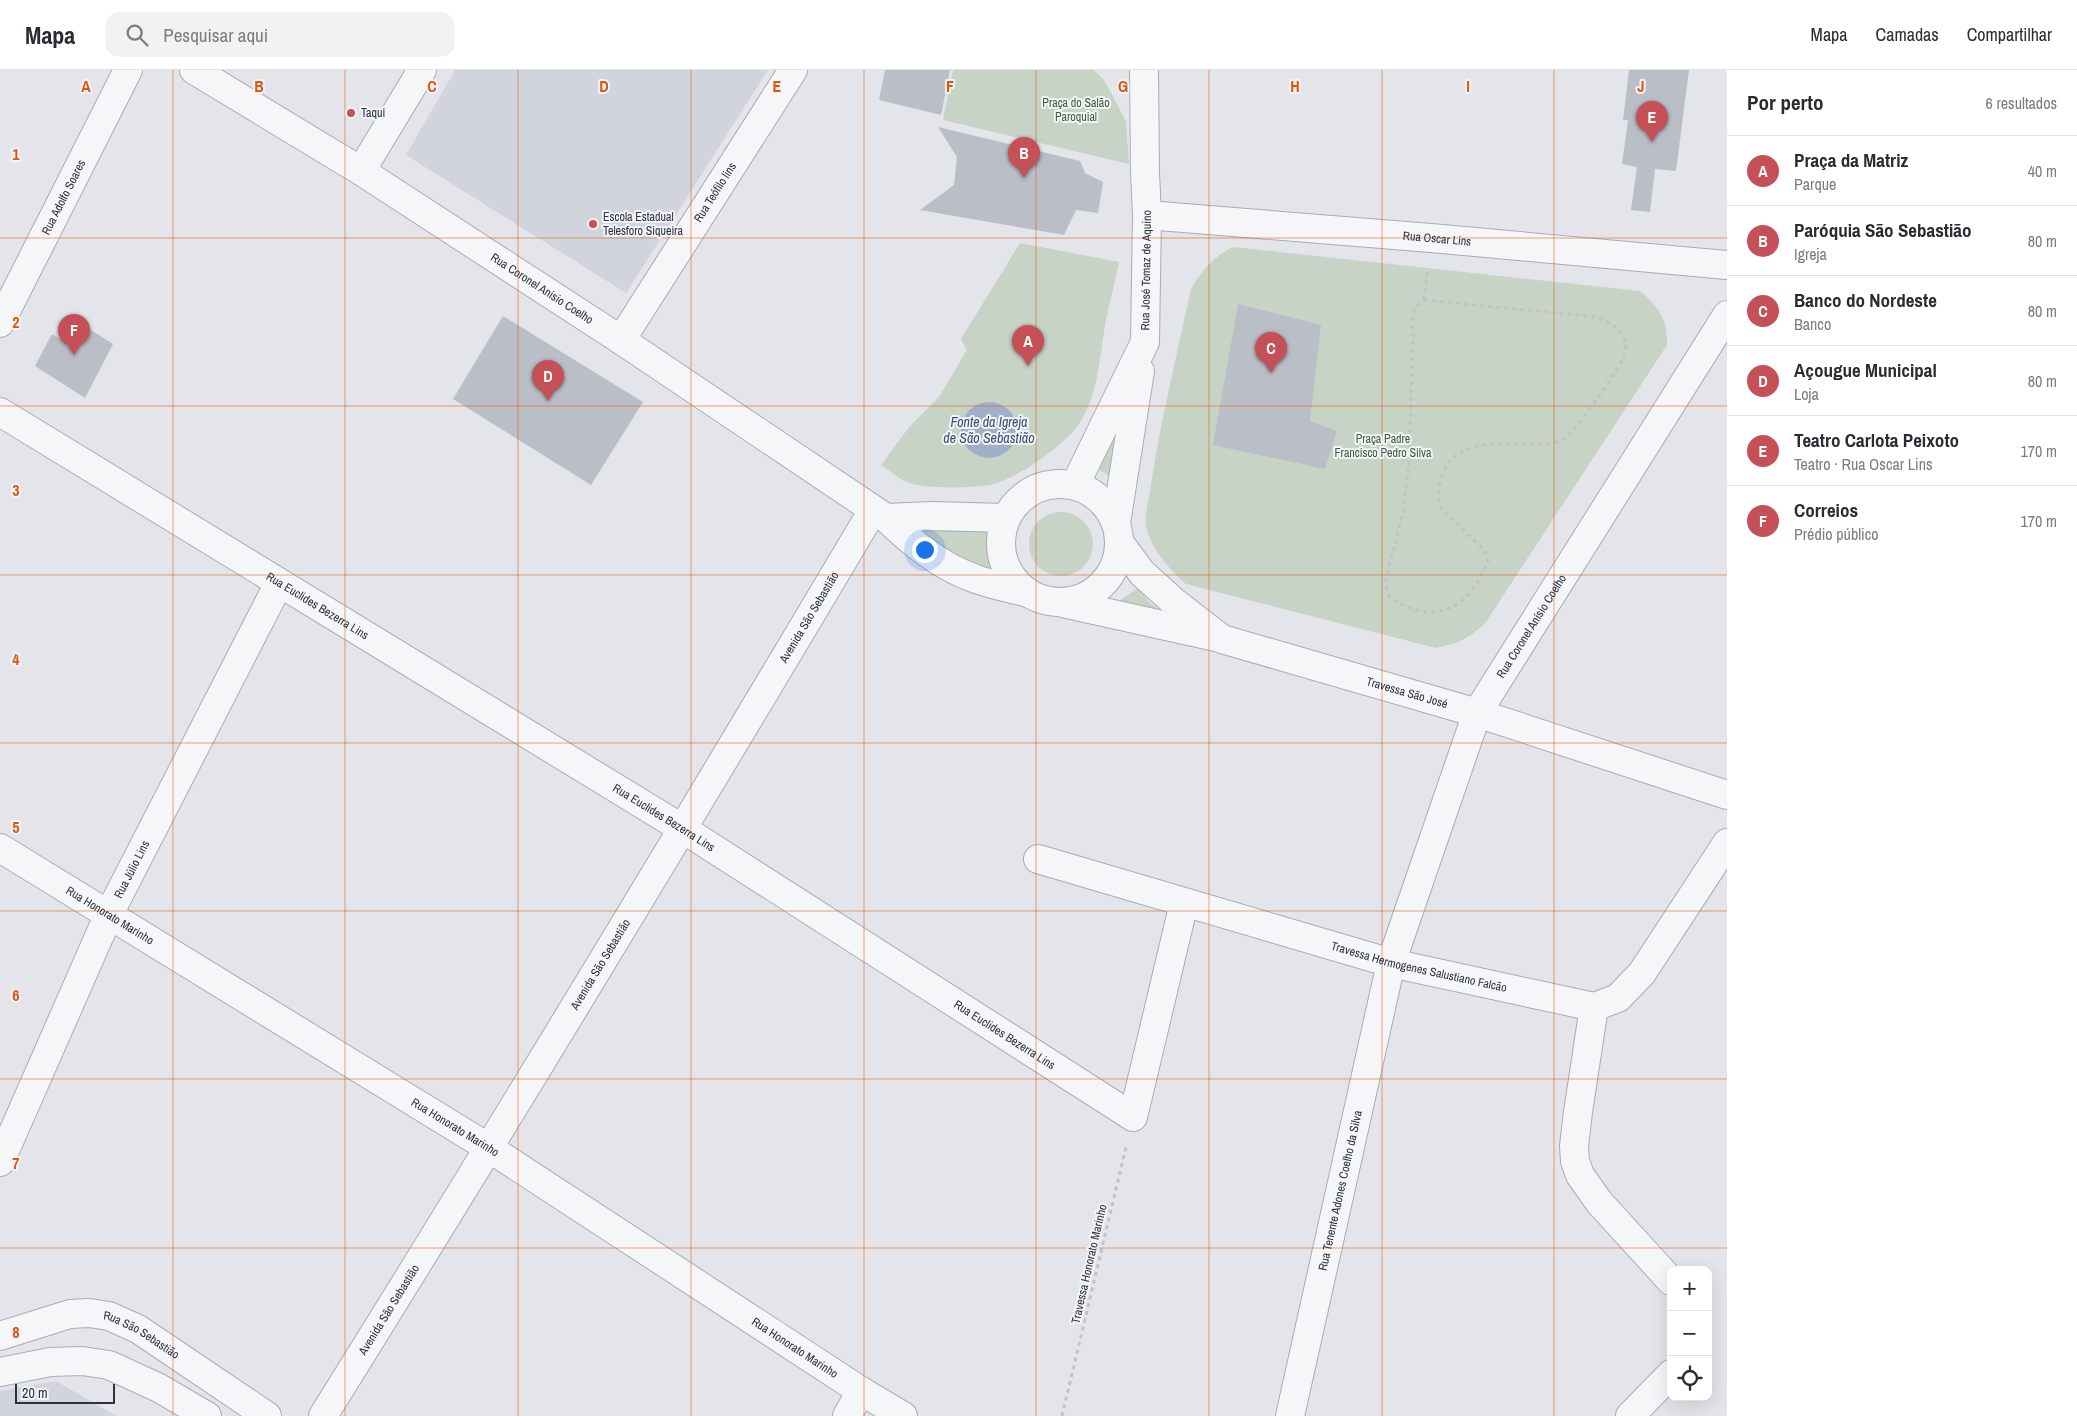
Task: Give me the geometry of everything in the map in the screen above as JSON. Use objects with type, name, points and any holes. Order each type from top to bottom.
[{"type":"street","name":"Rua Adolfo Soares","points":[[0,324],[128,70]]},
{"type":"street","name":"Rua Coronel Anísio Coelho","points":[[194,70],[361,171],[621,340],[879,514],[912,543],[944,564],[976,579],[1026,592],[1042,600],[1061,602],[1080,600],[1096,590],[1109,577],[1117,561],[1118,532],[1106,506],[1092,493],[1075,485],[1054,483],[1034,489],[1017,500],[1006,518],[1000,537],[1002,558],[1011,576],[1026,592]]},
{"type":"street","points":[[361,171],[422,70]]},
{"type":"street","name":"Rua Teófilo lins","points":[[621,340],[793,70]]},
{"type":"street","name":"Rua José Tomaz de Aquino","points":[[1075,485],[1145,342],[1147,215],[1144,173],[1144,70]]},
{"type":"street","name":"Rua Oscar Lins","points":[[1147,215],[1421,237],[1727,266]]},
{"type":"street","name":"Rua Coronel Anísio Coelho","points":[[1391,964],[1477,714],[1727,315]]},
{"type":"street","points":[[1118,532],[1145,342]]},
{"type":"street","name":"Rua Euclides Bezerra Lins","points":[[0,412],[684,829],[1133,1117]]},
{"type":"street","points":[[879,514],[1006,518]]},
{"type":"street","name":"Avenida São Sebastião","points":[[323,1416],[879,514]]},
{"type":"street","name":"Travessa São José","points":[[1118,532],[1142,573],[1173,601],[1222,638],[1477,714],[1727,794]]},
{"type":"street","name":"Rua Júlio Lins","points":[[0,1162],[110,914],[279,583]]},
{"type":"street","points":[[1061,602],[1179,630],[1222,638]]},
{"type":"street","points":[[1667,1276],[1599,1202],[1580,1175],[1575,1161],[1574,1146],[1578,1112],[1594,1008],[1618,998],[1642,973],[1727,843]]},
{"type":"street","name":"Rua Honorato Marinho","points":[[0,848],[489,1148],[861,1391],[903,1416]]},
{"type":"street","name":"Travessa Hermogenes Salustiano Falcão","points":[[1038,859],[1391,964],[1594,1008]]},
{"type":"street","points":[[1133,1117],[1184,903]]},
{"type":"street","name":"Rua Tenente Adones Coelho da Silva","points":[[1290,1416],[1391,964]]},
{"type":"street","name":"Rua São Sebastião","points":[[0,1336],[70,1314],[89,1313],[109,1316],[138,1329],[267,1416]]},
{"type":"street","points":[[0,1372],[50,1362],[82,1361],[109,1365],[159,1388],[207,1416]]},
{"type":"street","points":[[1630,1416],[1667,1378]]},
{"type":"street","points":[[847,1416],[861,1391]]},
{"type":"path","points":[[1424,300],[1582,315],[1608,322],[1619,330],[1625,341],[1625,353],[1614,374],[1573,430],[1561,441],[1545,444],[1478,445],[1454,457],[1445,469],[1440,481],[1438,502],[1442,510],[1486,553],[1488,562],[1470,593],[1458,604],[1439,612],[1429,613],[1407,607],[1390,597],[1386,587],[1386,578],[1402,513],[1409,463],[1412,318],[1416,305],[1424,300]]},
{"type":"path","name":"Travessa Honorato Marinho","points":[[1062,1416],[1133,1117]]},
{"type":"shaded area","name":"Escola Estadual Telesforo Siqueira","points":[[455,70],[768,70],[626,293],[406,155]]},
{"type":"shaded area","points":[[56,1381],[116,1416],[0,1416],[0,1391]]},
{"type":"green space","name":"Praça do Salão Paroquial","points":[[953,70],[1094,70],[1104,80],[1126,121],[1129,164],[943,120]]},
{"type":"green space","points":[[1020,243],[1119,262],[1105,325],[1098,374],[1087,410],[1074,430],[1053,450],[1026,469],[1000,482],[980,486],[949,487],[918,485],[906,482],[881,465],[910,426],[939,397],[967,350],[961,339]]},
{"type":"green space","name":"Praça Padre Francisco Pedro Silva","points":[[1233,247],[1640,291],[1661,315],[1666,328],[1667,345],[1486,622],[1469,636],[1458,642],[1436,648],[1186,584],[1173,572],[1156,551],[1146,526],[1146,511],[1164,411],[1191,289],[1209,265]]},
{"type":"green space","points":[[1133,381],[1117,481],[1093,466]]},
{"type":"green space","points":[[1055,512],[1067,512],[1084,521],[1091,532],[1093,544],[1091,556],[1084,567],[1067,576],[1055,576],[1043,571],[1034,562],[1029,550],[1029,538],[1034,526],[1043,517]]},
{"type":"green space","points":[[906,521],[997,524],[995,550],[999,574],[913,539]]},
{"type":"green space","points":[[1138,588],[1150,603],[1169,616],[1115,604]]},
{"type":"water","name":"Fonte da Igreja de São Sebastião","points":[[989,402],[1000,404],[1009,410],[1015,419],[1017,430],[1015,441],[1009,450],[1000,456],[989,458],[978,456],[969,450],[963,441],[961,430],[963,419],[969,410],[978,404]]},
{"type":"building","points":[[885,70],[950,70],[941,115],[879,100]]},
{"type":"building","points":[[1629,70],[1689,70],[1676,171],[1655,169],[1650,212],[1631,210],[1637,167],[1622,164],[1628,120],[1623,120]]},
{"type":"building","points":[[938,127],[1080,161],[1085,173],[1103,182],[1098,213],[1076,210],[1064,235],[920,210],[954,185],[957,157]]},
{"type":"building","points":[[1238,304],[1321,325],[1310,421],[1337,431],[1325,469],[1213,445]]},
{"type":"building","points":[[503,316],[643,402],[591,485],[453,399]]},
{"type":"building","points":[[80,323],[113,344],[85,398],[35,366],[52,334],[64,341]]},
{"type":"place","name":"Taqui","points":[[351,113]]},
{"type":"place","name":"Teatro Carlota Peixoto","points":[[1652,142]]},
{"type":"place","name":"Paróquia São Sebastião","points":[[1024,178]]},
{"type":"place","name":"Escola Estadual Telesforo Siqueira","points":[[593,224]]},
{"type":"place","name":"Correios","points":[[74,355]]},
{"type":"place","name":"Praça da Matriz","points":[[1028,366]]},
{"type":"place","name":"Banco do Nordeste","points":[[1271,373]]},
{"type":"place","name":"Açougue Municipal","points":[[548,401]]}]
